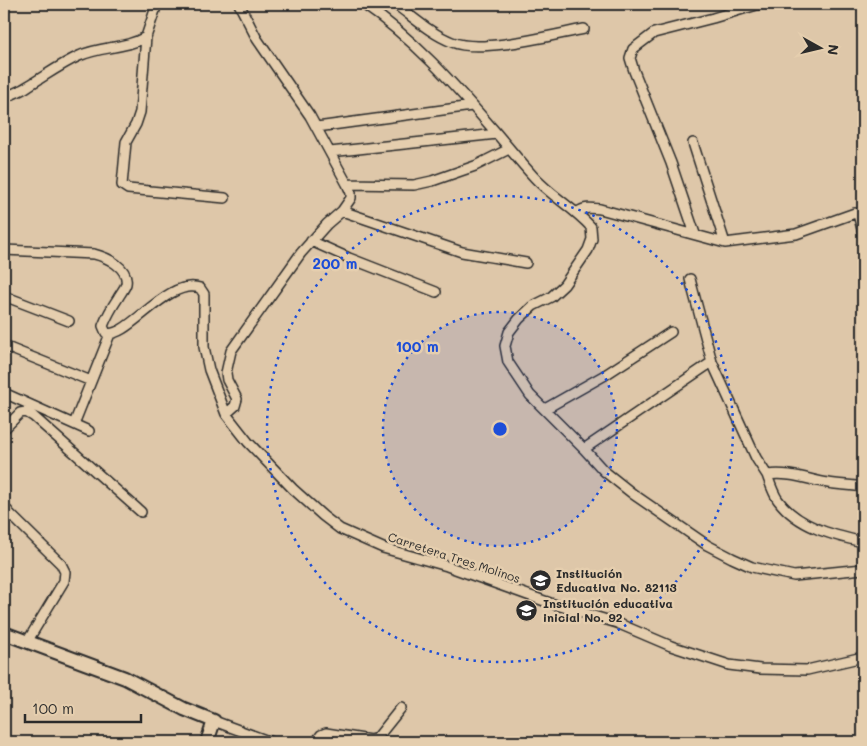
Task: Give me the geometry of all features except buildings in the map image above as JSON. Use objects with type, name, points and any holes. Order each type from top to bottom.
[{"type":"street","points":[[157,4],[146,37],[140,112],[126,142],[122,185],[128,189],[225,198]]},
{"type":"street","points":[[226,414],[237,404],[238,399],[227,380],[226,373],[231,351],[311,240],[342,211],[351,198],[347,184],[317,127],[256,39],[239,4]]},
{"type":"street","points":[[363,4],[396,28],[472,106],[538,181],[578,212],[592,226],[592,239],[588,250],[564,285],[551,297],[533,306],[509,332],[505,346],[508,362],[530,395],[604,471],[633,494],[707,545],[752,567],[794,576],[863,569]]},
{"type":"street","points":[[395,4],[445,39],[468,46],[485,46],[534,39],[584,29]]},
{"type":"street","points":[[695,234],[671,163],[630,58],[633,49],[654,34],[760,4]]},
{"type":"street","points":[[4,98],[78,56],[97,49],[115,48],[137,42],[146,37]]},
{"type":"street","points":[[317,127],[472,106]]},
{"type":"street","points":[[330,152],[497,134]]},
{"type":"street","points":[[693,143],[725,243]]},
{"type":"street","points":[[347,184],[414,185],[432,181],[475,166],[509,149]]},
{"type":"street","points":[[578,212],[583,208],[591,208],[725,243],[796,234],[855,213],[858,214],[863,233]]},
{"type":"street","points":[[342,211],[462,252],[526,263]]},
{"type":"street","points":[[311,240],[349,258],[436,292]]},
{"type":"street","points":[[4,250],[94,254],[105,257],[120,267],[125,275],[126,284],[103,326],[106,333],[110,334],[74,424]]},
{"type":"street","points":[[690,279],[712,362],[777,499],[791,514],[808,525],[828,533],[863,542]]},
{"type":"street","name":"Carretera Tres Molinos","points":[[110,334],[114,334],[166,296],[184,287],[194,286],[200,288],[204,294],[204,347],[209,370],[226,414],[248,442],[293,489],[323,516],[340,529],[384,548],[447,566],[534,598],[617,623],[671,646],[729,665],[760,669],[807,670],[863,658]]},
{"type":"street","points":[[4,296],[69,321]]},
{"type":"street","points":[[544,409],[605,375],[671,332]]},
{"type":"street","points":[[4,346],[91,381]]},
{"type":"street","points":[[584,449],[712,362]]},
{"type":"street","points":[[4,393],[89,431]]},
{"type":"street","points":[[4,430],[20,412],[26,412],[33,416],[141,512]]},
{"type":"street","points":[[766,475],[779,473],[798,475],[816,481],[863,487]]},
{"type":"street","points":[[4,521],[6,510]]},
{"type":"street","points":[[6,510],[61,564],[65,572],[64,581],[27,642]]},
{"type":"street","points":[[4,633],[125,678],[184,708],[272,742]]},
{"type":"street","points":[[316,742],[326,733],[370,740],[377,738],[400,708]]},
{"type":"street","points":[[207,742],[214,721]]},
{"type":"place","name":"Institución Educativa No. 82113","points":[[540,581]]},
{"type":"place","name":"Institución educativa inicial No. 92","points":[[527,611]]}]
